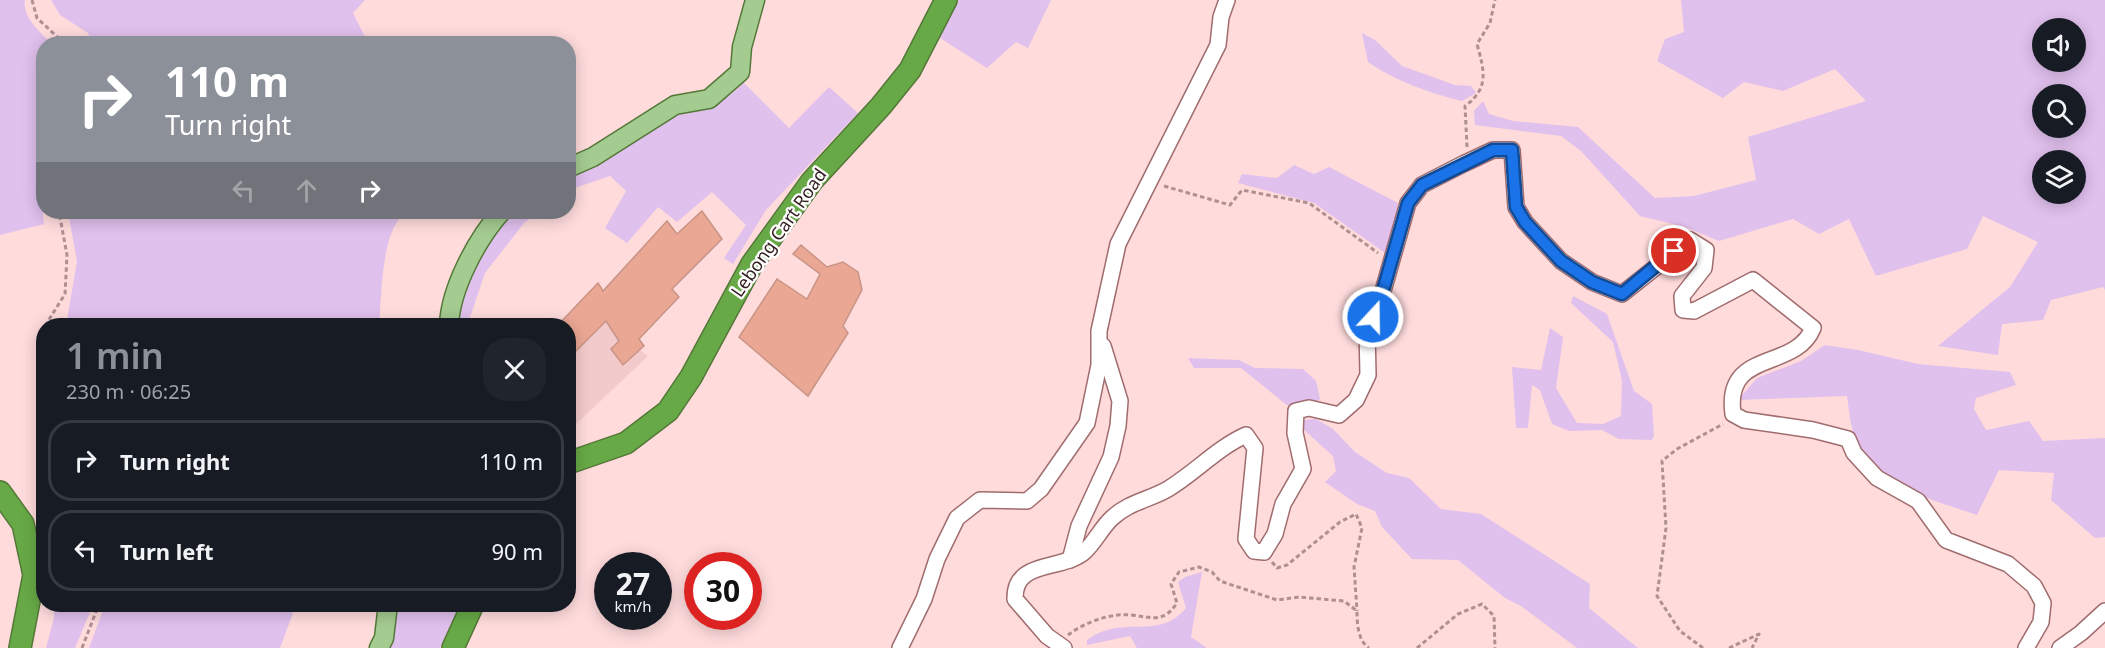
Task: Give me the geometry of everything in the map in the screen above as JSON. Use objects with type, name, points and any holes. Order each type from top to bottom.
[{"type":"highway","name":"Lebong Cart Road","points":[[576,460],[626,443],[668,411],[691,377],[752,264],[812,181],[881,106],[910,70],[946,0]]},
{"type":"highway","points":[[0,492],[23,524],[34,575],[20,648]]},
{"type":"highway","points":[[453,648],[469,612]]},
{"type":"main road","points":[[576,164],[593,157],[675,105],[709,99],[740,72],[742,47],[754,0]]},
{"type":"main road","points":[[448,318],[449,309],[461,277],[497,219]]},
{"type":"main road","points":[[379,648],[384,638],[387,612]]},
{"type":"street","points":[[900,648],[924,599],[937,559],[957,518],[980,500],[1027,501],[1041,489],[1074,446],[1087,423],[1099,365],[1099,331],[1118,244],[1218,45],[1221,17],[1227,0]]},
{"type":"street","points":[[1064,648],[1030,618],[1015,598],[1014,587],[1023,574],[1032,568],[1061,565],[1084,552],[1111,518],[1130,504],[1166,490],[1200,468],[1224,445],[1246,435],[1255,448],[1246,539],[1254,551],[1264,552],[1275,534],[1282,504],[1303,469],[1295,433],[1296,411],[1309,408],[1339,415],[1356,400],[1368,375],[1367,329],[1379,305],[1408,203],[1422,185],[1463,164],[1493,150],[1512,150],[1516,207],[1525,222],[1561,261],[1592,282],[1622,294],[1690,240],[1706,250],[1704,268],[1682,296],[1683,310],[1694,310],[1753,280],[1813,328],[1808,340],[1786,353],[1750,368],[1735,384],[1731,398],[1733,414],[1744,420],[1813,430],[1848,438],[1854,453],[1877,478],[1918,501],[1946,540],[2008,564],[2034,586],[2043,603],[2041,622],[2026,648]]},
{"type":"street","points":[[1070,560],[1079,526],[1110,457],[1118,426],[1120,401],[1099,331]]},
{"type":"street","points":[[2060,648],[2105,611]]},
{"type":"path","points":[[32,0],[37,18],[56,36]]},
{"type":"path","points":[[1463,164],[1468,140],[1465,106],[1478,97],[1484,81],[1477,44],[1490,23],[1495,0]]},
{"type":"path","points":[[1148,181],[1230,206],[1242,190],[1309,203],[1370,248],[1392,261]]},
{"type":"path","points":[[50,318],[65,294],[67,255],[59,219]]},
{"type":"path","points":[[1703,648],[1680,631],[1657,596],[1666,528],[1662,461],[1677,448],[1726,422],[1733,414]]},
{"type":"path","points":[[1264,552],[1277,568],[1287,565],[1340,522],[1356,514],[1362,528],[1354,567],[1357,626],[1364,645],[1369,648]]},
{"type":"path","points":[[1064,648],[1069,634],[1089,622],[1130,615],[1149,620],[1170,613],[1177,603],[1171,584],[1179,572],[1199,567],[1212,572],[1220,581],[1277,600],[1299,597],[1344,601],[1357,611]]},
{"type":"path","points":[[1417,648],[1458,614],[1482,604],[1494,616],[1495,648]]},
{"type":"path","points":[[82,648],[96,612]]},
{"type":"path","points":[[1729,648],[1759,634],[1752,648]]},
{"type":"shaded area","points":[[0,0],[25,0],[29,18],[44,36],[36,36],[36,219],[43,219],[44,224],[0,235]]},
{"type":"shaded area","points":[[51,0],[365,0],[353,13],[364,36],[89,36],[60,15]]},
{"type":"shaded area","points":[[955,0],[1051,0],[1028,48],[1016,42],[987,68],[937,36]]},
{"type":"shaded area","points":[[1681,0],[2105,0],[2105,290],[2103,287],[2051,300],[2043,320],[2002,324],[1998,355],[1938,346],[2010,287],[2038,242],[1983,216],[1967,249],[1876,276],[1849,219],[1819,234],[1793,219],[1719,241],[1685,227],[1640,216],[1581,151],[1561,136],[1475,125],[1474,111],[1483,101],[1489,114],[1513,121],[1578,127],[1655,198],[1694,196],[1756,180],[1748,137],[1866,101],[1835,69],[1783,91],[1744,82],[1723,98],[1657,61],[1665,39],[1684,32]]},
{"type":"shaded area","points":[[1362,33],[1375,40],[1402,66],[1455,85],[1471,86],[1476,93],[1462,101],[1389,75],[1368,62]]},
{"type":"shaded area","points":[[744,83],[789,128],[829,87],[858,113],[766,210],[733,264],[724,258],[746,225],[712,192],[677,222],[658,207],[627,243],[605,228],[626,191],[610,176],[576,188],[576,168],[679,110],[708,108],[730,95]]},
{"type":"shaded area","points":[[1294,165],[1314,174],[1329,167],[1398,203],[1388,255],[1314,203],[1238,183],[1242,174],[1277,178]]},
{"type":"shaded area","points":[[69,219],[400,219],[387,247],[379,318],[67,318],[77,261]]},
{"type":"shaded area","points":[[506,219],[529,219],[485,273],[470,318],[455,318],[477,257]]},
{"type":"shaded area","points":[[1573,296],[1607,314],[1634,391],[1652,404],[1654,436],[1652,440],[1619,439],[1602,430],[1569,431],[1552,424],[1540,390],[1532,385],[1528,428],[1516,428],[1512,367],[1541,370],[1550,328],[1563,337],[1556,388],[1577,423],[1603,424],[1621,416],[1622,381],[1613,342],[1571,303]]},
{"type":"shaded area","points":[[606,321],[619,341],[611,349],[623,364],[640,350],[648,356],[576,424],[576,352]]},
{"type":"shaded area","points":[[1825,345],[1918,364],[2010,372],[2016,385],[1976,398],[1974,409],[1986,430],[2029,421],[2043,441],[2105,438],[2105,537],[2095,538],[2051,500],[2054,473],[1999,470],[1977,515],[1906,489],[1876,468],[1864,454],[1855,437],[1847,396],[1738,400],[1757,378],[1801,361]]},
{"type":"shaded area","points":[[1188,358],[1239,360],[1255,368],[1303,369],[1316,381],[1320,399],[1313,406],[1288,406],[1241,368],[1194,368]]},
{"type":"shaded area","points":[[1316,419],[1333,429],[1355,452],[1387,473],[1409,478],[1441,509],[1481,514],[1590,584],[1589,608],[1638,648],[1577,648],[1521,606],[1505,598],[1458,560],[1412,559],[1382,527],[1375,511],[1357,504],[1325,482],[1336,471],[1333,456],[1303,429],[1304,420]]},
{"type":"shaded area","points":[[1202,572],[1191,637],[1207,648],[1137,648],[1130,636],[1087,645],[1087,640],[1114,628],[1152,626],[1164,624],[1175,618],[1186,608],[1178,582],[1185,577]]},
{"type":"shaded area","points":[[54,612],[90,612],[75,648],[46,648]]},
{"type":"shaded area","points":[[102,612],[293,612],[280,648],[89,648]]},
{"type":"shaded area","points":[[392,612],[458,612],[440,648],[384,648]]},
{"type":"building","points":[[702,211],[722,239],[672,289],[679,297],[639,339],[644,346],[623,365],[611,349],[619,341],[606,321],[576,351],[576,318],[565,318],[598,283],[603,291],[667,221],[677,234]]},
{"type":"building","points":[[801,245],[827,267],[843,262],[858,272],[862,290],[843,326],[848,333],[808,396],[739,337],[777,279],[807,299],[820,274],[793,254]]},
{"type":"route","points":[[1373,317],[1379,305],[1408,203],[1422,185],[1493,150],[1512,150],[1516,207],[1525,222],[1561,261],[1592,282],[1622,294],[1674,251]]}]
